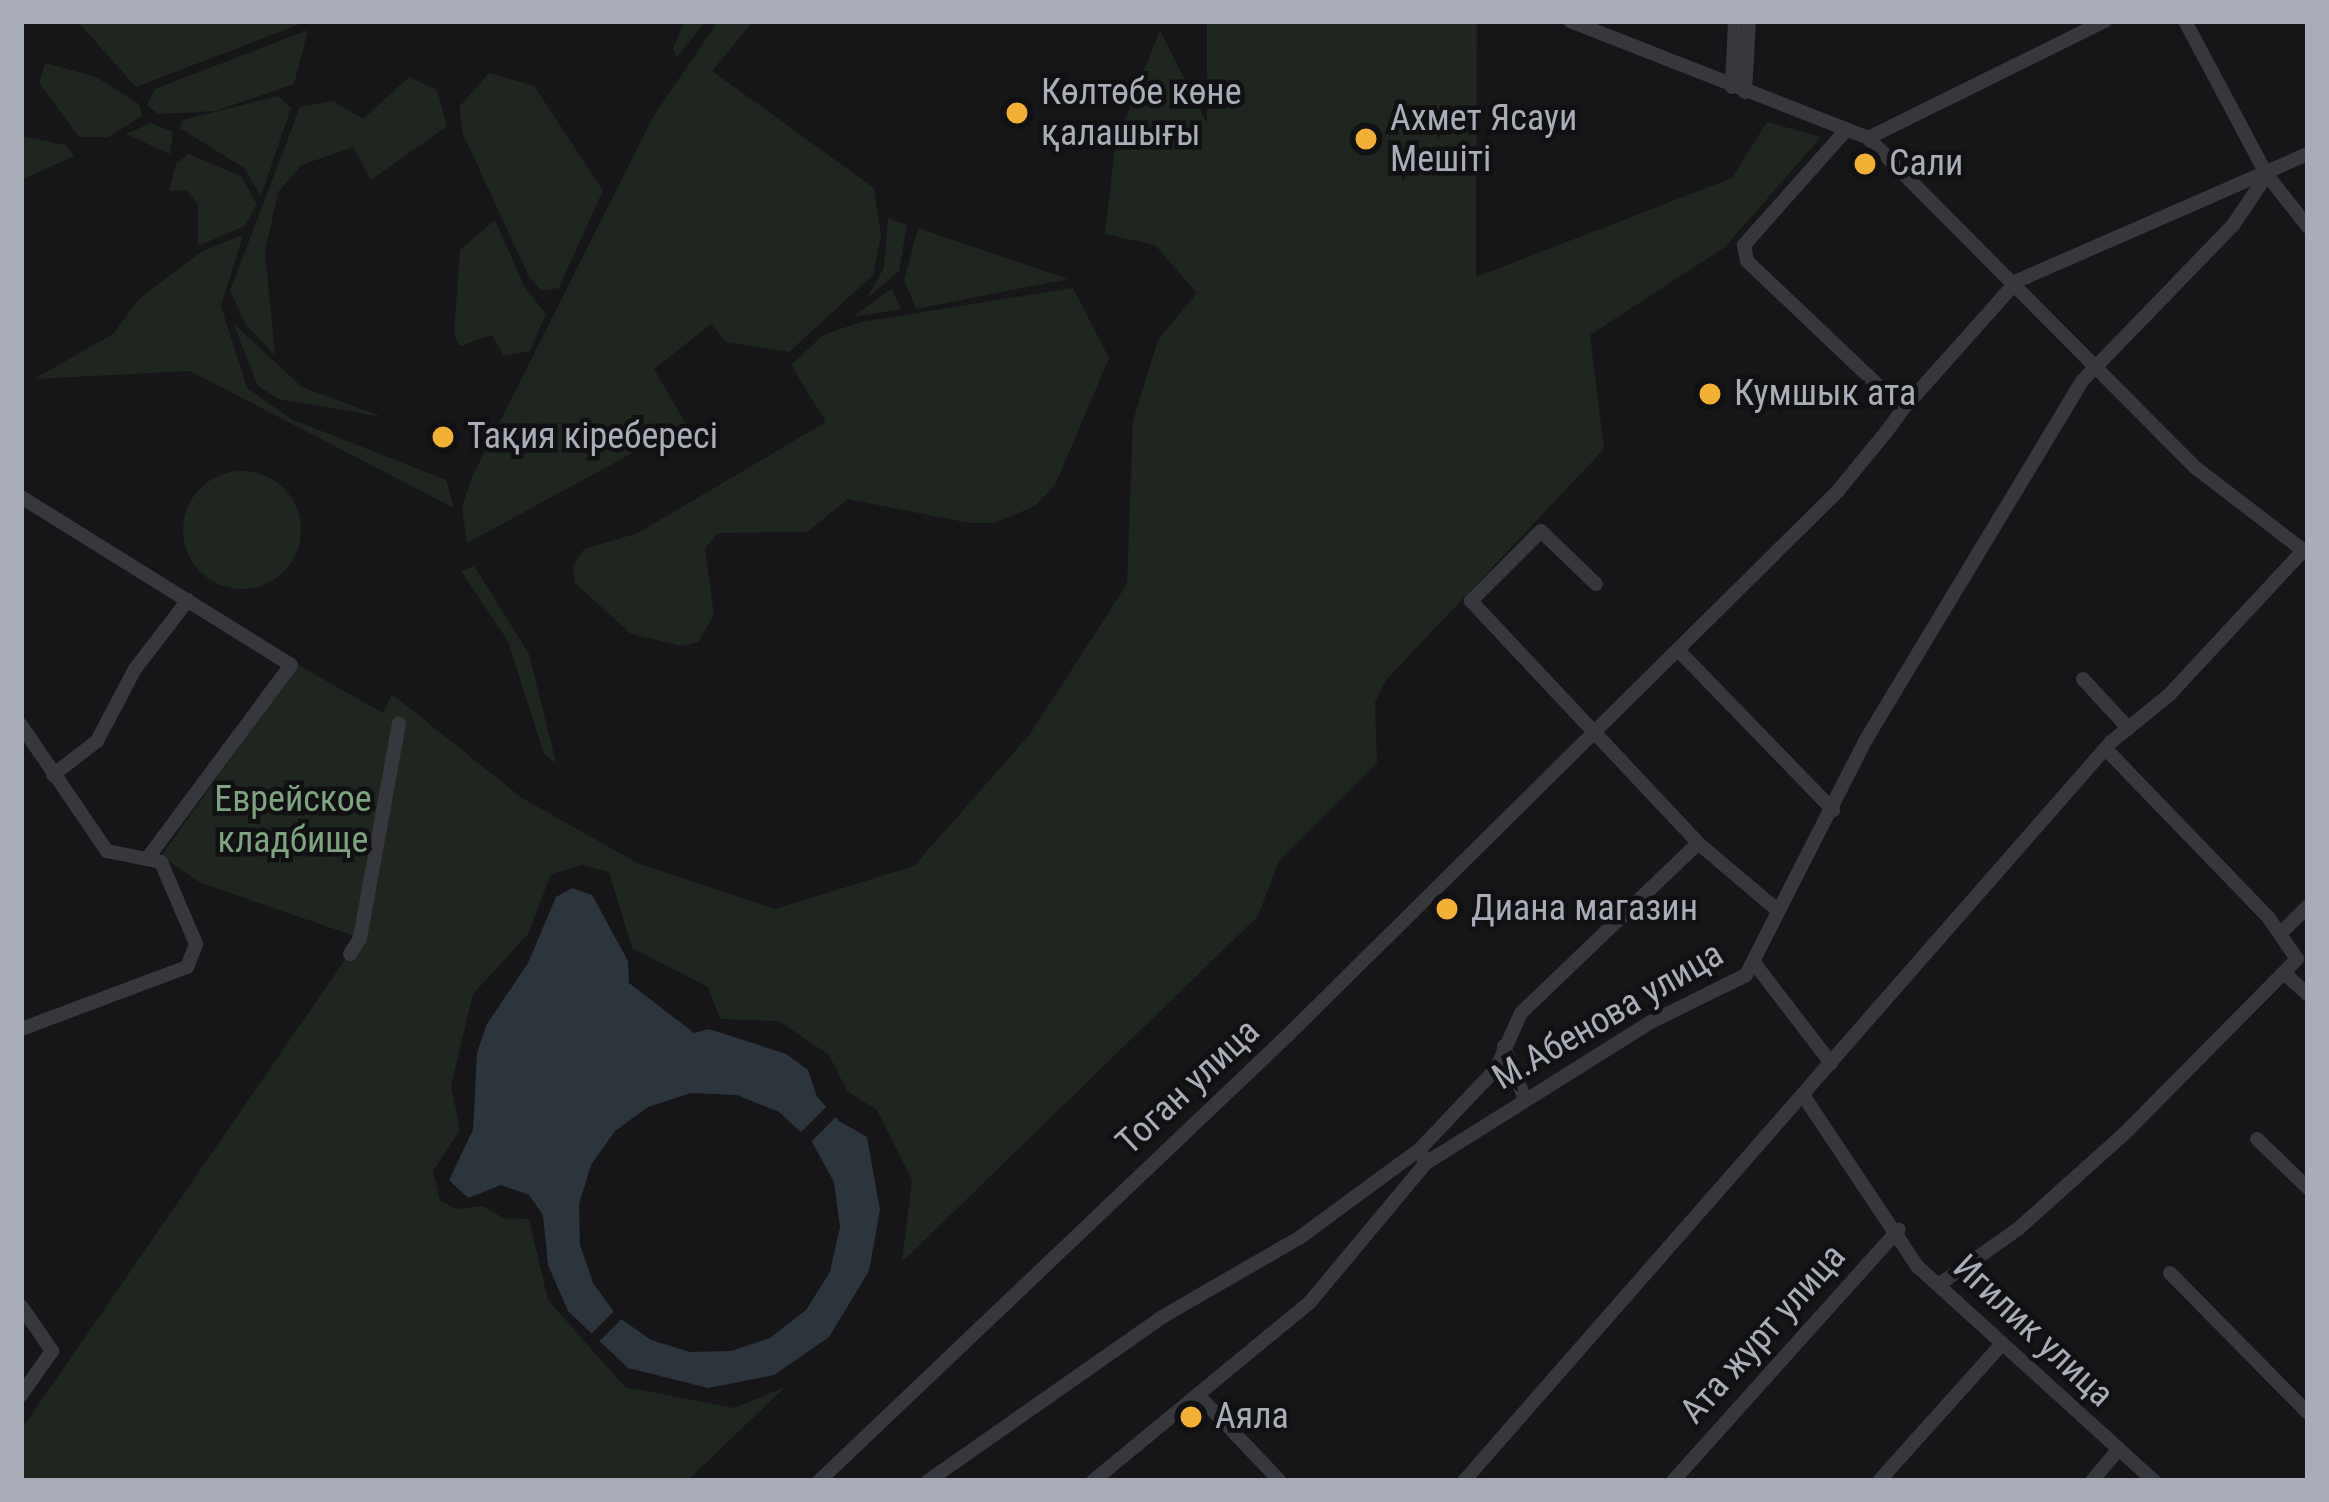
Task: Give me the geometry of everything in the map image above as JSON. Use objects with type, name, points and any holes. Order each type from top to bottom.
[{"type":"street","points":[[1463,1481],[2107,750],[2306,552],[2195,468],[2017,281],[1868,139],[1570,21]]},
{"type":"street","points":[[1735,21],[1738,89]]},
{"type":"street","points":[[1738,89],[1749,21]]},
{"type":"street","points":[[1868,139],[2105,21]]},
{"type":"street","points":[[2185,21],[2267,175],[2308,227]]},
{"type":"street","points":[[1846,130],[1751,234],[1747,261],[1904,409]]},
{"type":"street","points":[[2017,281],[2308,154]]},
{"type":"street","name":"М.Абенова улица","points":[[1093,1481],[1310,1302],[1423,1156],[1755,964],[1776,909],[1833,810],[1865,741],[2098,365],[2244,212],[2267,175]]},
{"type":"street","name":"Тоган улица","points":[[819,1481],[1837,492],[2017,281]]},
{"type":"street","points":[[21,497],[266,644],[291,665],[150,855]]},
{"type":"street","points":[[1596,584],[1541,531],[1471,602],[1698,843],[1776,909]]},
{"type":"street","points":[[53,775],[98,741],[135,669],[188,600]]},
{"type":"street","points":[[1678,650],[1833,810]]},
{"type":"street","points":[[2083,679],[2128,728]]},
{"type":"street","points":[[350,954],[360,938],[399,724]]},
{"type":"street","points":[[21,725],[107,851],[150,855]]},
{"type":"street","points":[[1941,1283],[2018,1229],[2285,974],[2299,951],[2107,750]]},
{"type":"street","points":[[928,1481],[1423,1156],[1496,1069],[1521,1013],[1698,843]]},
{"type":"street","points":[[21,1029],[195,958],[183,908],[150,855]]},
{"type":"street","points":[[2282,932],[2308,906]]},
{"type":"street","points":[[1755,964],[1831,1064]]},
{"type":"street","points":[[2285,974],[2308,995]]},
{"type":"street","points":[[1504,1045],[1523,1097]]},
{"type":"street","name":"Игилик улица","points":[[1803,1095],[1898,1229],[1917,1266],[2154,1481]]},
{"type":"street","points":[[2257,1139],[2308,1188]]},
{"type":"street","name":"Ата журт улица","points":[[1673,1481],[1898,1229]]},
{"type":"street","points":[[2170,1274],[2308,1413]]},
{"type":"street","points":[[21,1306],[46,1336],[49,1366],[21,1395]]},
{"type":"street","points":[[1880,1481],[2001,1346]]},
{"type":"street","points":[[1199,1396],[1280,1481]]},
{"type":"street","points":[[2092,1481],[2118,1450]]},
{"type":"green space","points":[[77,21],[308,21],[136,87]]},
{"type":"green space","points":[[684,21],[706,21],[676,58],[673,49]]},
{"type":"green space","points":[[718,21],[753,21],[712,71],[874,188],[881,236],[873,275],[789,352],[726,342],[711,324],[654,369],[686,424],[467,543],[462,507],[471,479],[653,117]]},
{"type":"green space","name":"Еврейское кладбище","points":[[1207,21],[1477,21],[1476,277],[1732,178],[1767,122],[1821,137],[1725,247],[1590,335],[1604,449],[1386,680],[1375,702],[1377,763],[1279,861],[1258,916],[902,1262],[912,1180],[877,1110],[847,1091],[829,1055],[779,1021],[720,1019],[708,987],[632,948],[609,872],[582,865],[551,874],[528,934],[473,994],[451,1086],[460,1130],[433,1171],[440,1200],[455,1209],[483,1206],[503,1218],[529,1219],[548,1300],[625,1387],[734,1408],[785,1387],[687,1481],[21,1481],[21,1430],[360,938],[201,883],[161,856],[298,665],[383,713],[392,694],[522,798],[637,863],[775,909],[914,866],[1030,734],[1127,584],[1133,421],[1158,340],[1197,293],[1155,245],[1105,234],[1115,146],[1160,30],[1207,124]]},
{"type":"green space","points":[[308,30],[294,84],[215,111],[158,114],[147,105],[155,89]]},
{"type":"green space","points":[[45,63],[96,77],[139,104],[142,116],[108,137],[79,137],[39,83]]},
{"type":"green space","points":[[489,73],[534,86],[603,190],[559,288],[542,291],[529,277],[463,134],[459,107]]},
{"type":"green space","points":[[409,77],[437,90],[447,126],[371,180],[353,147],[302,165],[278,192],[265,252],[275,355],[246,325],[230,291],[300,107],[333,101],[363,119]]},
{"type":"green space","points":[[278,96],[291,108],[261,196],[244,168],[180,128],[182,120]]},
{"type":"green space","points":[[151,123],[173,132],[170,154],[126,134]]},
{"type":"green space","points":[[21,136],[66,145],[74,156],[21,180]]},
{"type":"green space","points":[[188,154],[241,176],[257,204],[245,226],[198,246],[198,204],[186,190],[169,191],[176,164]]},
{"type":"green space","points":[[888,218],[907,225],[899,271],[866,299],[884,268]]},
{"type":"green space","points":[[495,220],[524,286],[546,314],[530,351],[504,356],[492,335],[460,346],[454,335],[460,250]]},
{"type":"green space","points":[[918,228],[1068,279],[916,309],[904,280]]},
{"type":"green space","points":[[243,235],[221,306],[247,388],[291,419],[446,480],[454,508],[190,371],[34,379],[113,334],[140,298],[204,250]]},
{"type":"green space","points":[[1073,288],[1109,358],[1055,485],[1035,506],[994,523],[969,523],[848,499],[807,532],[718,533],[705,548],[714,615],[698,642],[682,646],[631,634],[575,583],[573,566],[584,549],[638,533],[826,422],[791,365],[823,335],[861,322]]},
{"type":"green space","points":[[892,289],[901,309],[853,317],[888,291]]},
{"type":"green space","points":[[233,323],[302,387],[383,417],[279,399],[258,386]]},
{"type":"green space","points":[[242,471],[275,481],[291,497],[301,530],[291,563],[275,579],[242,589],[209,579],[193,563],[183,530],[193,497],[209,481]]},
{"type":"green space","points":[[474,566],[529,654],[556,763],[544,754],[508,641],[461,571]]},
{"type":"shaded area","points":[[572,888],[592,895],[628,961],[629,983],[694,1033],[709,1029],[786,1054],[808,1070],[817,1097],[839,1121],[867,1137],[880,1210],[869,1271],[829,1337],[774,1375],[708,1388],[628,1368],[568,1311],[548,1265],[543,1215],[529,1195],[501,1185],[468,1198],[449,1180],[473,1130],[477,1053],[487,1024],[528,963],[556,897]],"holes":[[[691,1093],[737,1095],[779,1112],[812,1142],[834,1182],[840,1227],[830,1272],[806,1310],[770,1338],[731,1351],[690,1352],[651,1340],[617,1316],[593,1283],[580,1245],[579,1204],[591,1165],[615,1131],[648,1107]]]},
{"type":"pier","points":[[830,1103],[840,1113],[807,1146],[797,1136]]},
{"type":"pier","points":[[618,1307],[626,1315],[592,1349],[584,1341]]},
{"type":"place","name":"Көлтөбе көне қалашығы","points":[[1017,113]]},
{"type":"place","name":"Ахмет Ясауи Мешіті","points":[[1366,139]]},
{"type":"place","name":"Сали","points":[[1865,164]]},
{"type":"place","name":"Кумшык ата","points":[[1710,394]]},
{"type":"place","name":"Тақия кіребересі","points":[[443,437]]},
{"type":"place","name":"Диана магазин","points":[[1447,909]]},
{"type":"place","name":"Аяла","points":[[1191,1417]]}]
